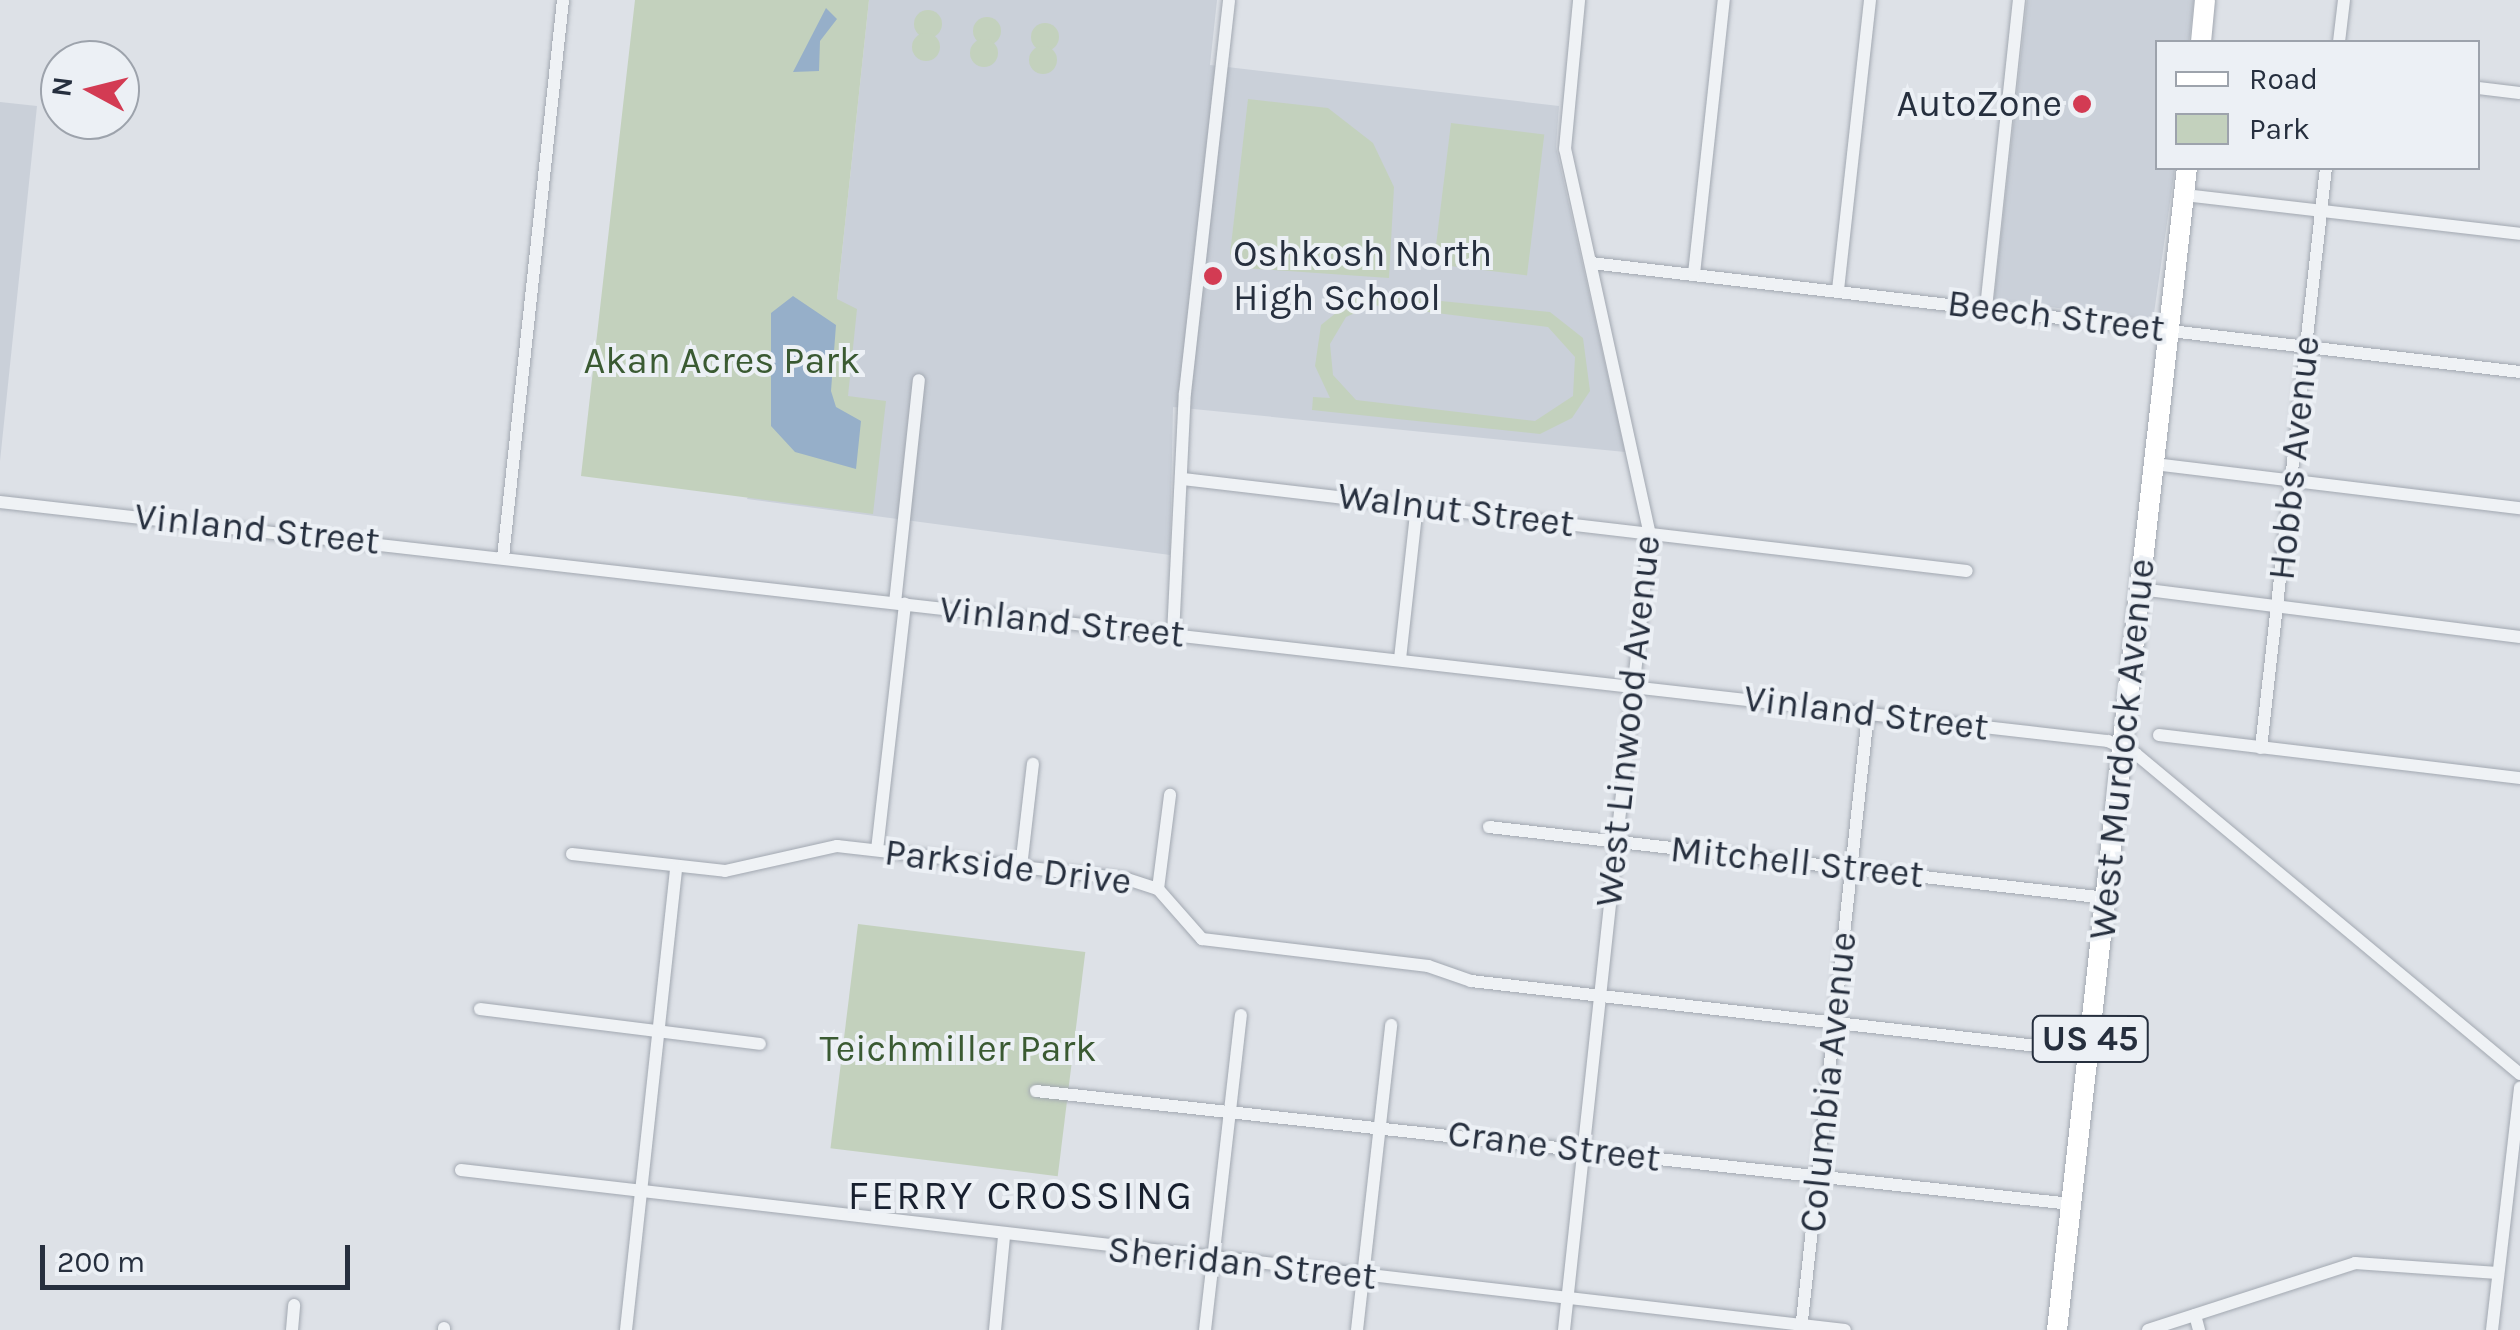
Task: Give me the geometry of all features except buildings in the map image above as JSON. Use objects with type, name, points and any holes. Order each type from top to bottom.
[{"type":"main road","points":[[2200,40],[2205,0]]},
{"type":"main road","name":"West Murdock Avenue","points":[[2057,1330],[2187,170]]},
{"type":"street","points":[[504,557],[563,0]]},
{"type":"street","points":[[1173,634],[1183,479],[1229,0]]},
{"type":"street","name":"West Linwood Avenue","points":[[1564,1330],[1650,535],[1564,142],[1580,0]]},
{"type":"street","points":[[1694,274],[1724,0]]},
{"type":"street","points":[[1838,290],[1870,0]]},
{"type":"street","points":[[1986,308],[2019,0]]},
{"type":"street","points":[[2339,40],[2344,0]]},
{"type":"street","points":[[2480,88],[2520,92]]},
{"type":"street","name":"Hobbs Avenue","points":[[2261,748],[2326,170]]},
{"type":"street","points":[[2184,195],[2520,234]]},
{"type":"street","name":"Beech Street","points":[[1591,263],[2520,372]]},
{"type":"street","points":[[878,850],[919,380]]},
{"type":"street","points":[[2154,464],[2520,508]]},
{"type":"street","name":"Walnut Street","points":[[1183,479],[1967,571]]},
{"type":"street","name":"Vinland Street","points":[[0,502],[1634,686],[2122,748]]},
{"type":"street","points":[[1400,659],[1417,506]]},
{"type":"street","points":[[2140,589],[2520,637]]},
{"type":"street","name":"Columbia Avenue","points":[[1801,1327],[1868,714]]},
{"type":"street","points":[[2159,735],[2520,778]]},
{"type":"street","points":[[2122,748],[2520,1074]]},
{"type":"street","points":[[1021,867],[1033,764]]},
{"type":"street","points":[[1158,889],[1170,795]]},
{"type":"street","name":"Mitchell Street","points":[[1489,827],[2106,898]]},
{"type":"street","name":"Parkside Drive","points":[[572,854],[676,868],[737,870],[816,846],[1021,867],[1158,889],[1202,939],[1600,996],[2089,1052]]},
{"type":"street","points":[[626,1330],[676,868]]},
{"type":"street","points":[[480,1009],[760,1044]]},
{"type":"street","points":[[1205,1330],[1241,1016]]},
{"type":"street","points":[[1356,1330],[1391,1025]]},
{"type":"street","points":[[2492,1330],[2520,1088]]},
{"type":"street","name":"Crane Street","points":[[1036,1091],[1229,1109],[2072,1204]]},
{"type":"street","name":"Sheridan Street","points":[[461,1170],[1004,1236],[1844,1330]]},
{"type":"street","points":[[994,1330],[1004,1236]]},
{"type":"street","points":[[2148,1330],[2374,1260],[2498,1273]]},
{"type":"street","points":[[292,1330],[294,1305]]},
{"type":"street","points":[[2194,1314],[2199,1330]]},
{"type":"shaded area","name":"Oshkosh North High School","points":[[869,0],[1217,0],[1210,65],[1559,106],[1556,147],[1625,452],[1173,407],[1170,555],[747,499],[837,299]]},
{"type":"shaded area","points":[[2027,0],[2194,0],[2189,40],[2155,40],[2155,170],[2175,170],[2153,320],[1994,300]]},
{"type":"shaded area","points":[[0,102],[37,106],[0,461]]},
{"type":"green space","name":"Akan Acres Park","points":[[635,0],[869,0],[837,299],[857,309],[848,396],[886,401],[873,514],[581,476]]},
{"type":"green space","points":[[928,10],[938,14],[942,24],[938,34],[928,38],[918,34],[914,24],[918,14]]},
{"type":"green space","points":[[987,17],[997,21],[1001,31],[997,41],[987,45],[977,41],[973,31],[977,21]]},
{"type":"green space","points":[[1045,23],[1055,27],[1059,37],[1055,47],[1045,51],[1035,47],[1031,37],[1035,27]]},
{"type":"green space","points":[[926,33],[936,37],[940,47],[936,57],[926,61],[916,57],[912,47],[916,37]]},
{"type":"green space","points":[[984,39],[994,43],[998,53],[994,63],[984,67],[974,63],[970,53],[974,43]]},
{"type":"green space","points":[[1043,46],[1053,50],[1057,60],[1053,70],[1043,74],[1033,70],[1029,60],[1033,50]]},
{"type":"green space","points":[[1248,99],[1328,108],[1373,143],[1394,187],[1389,278],[1243,268],[1230,254]]},
{"type":"green space","points":[[1451,123],[1544,134],[1527,275],[1434,264]]},
{"type":"green space","points":[[1361,293],[1550,312],[1583,338],[1590,391],[1572,418],[1540,434],[1312,410],[1313,397],[1330,398],[1315,366],[1321,325]],"holes":[[[1373,305],[1548,327],[1575,357],[1573,396],[1535,421],[1356,400],[1333,375],[1330,344],[1346,317]]]},
{"type":"green space","name":"Teichmiller Park","points":[[858,924],[1085,952],[1058,1176],[830,1148]]},
{"type":"water","points":[[826,8],[837,19],[820,41],[819,71],[793,72]]},
{"type":"water","points":[[793,296],[836,325],[831,391],[836,407],[861,421],[856,469],[795,452],[771,426],[771,313]]},
{"type":"place","name":"AutoZone","points":[[2082,104]]},
{"type":"place","name":"Oshkosh North High School","points":[[1213,276]]},
{"type":"district","name":"FERRY CROSSING","points":[[1021,1196]]}]
